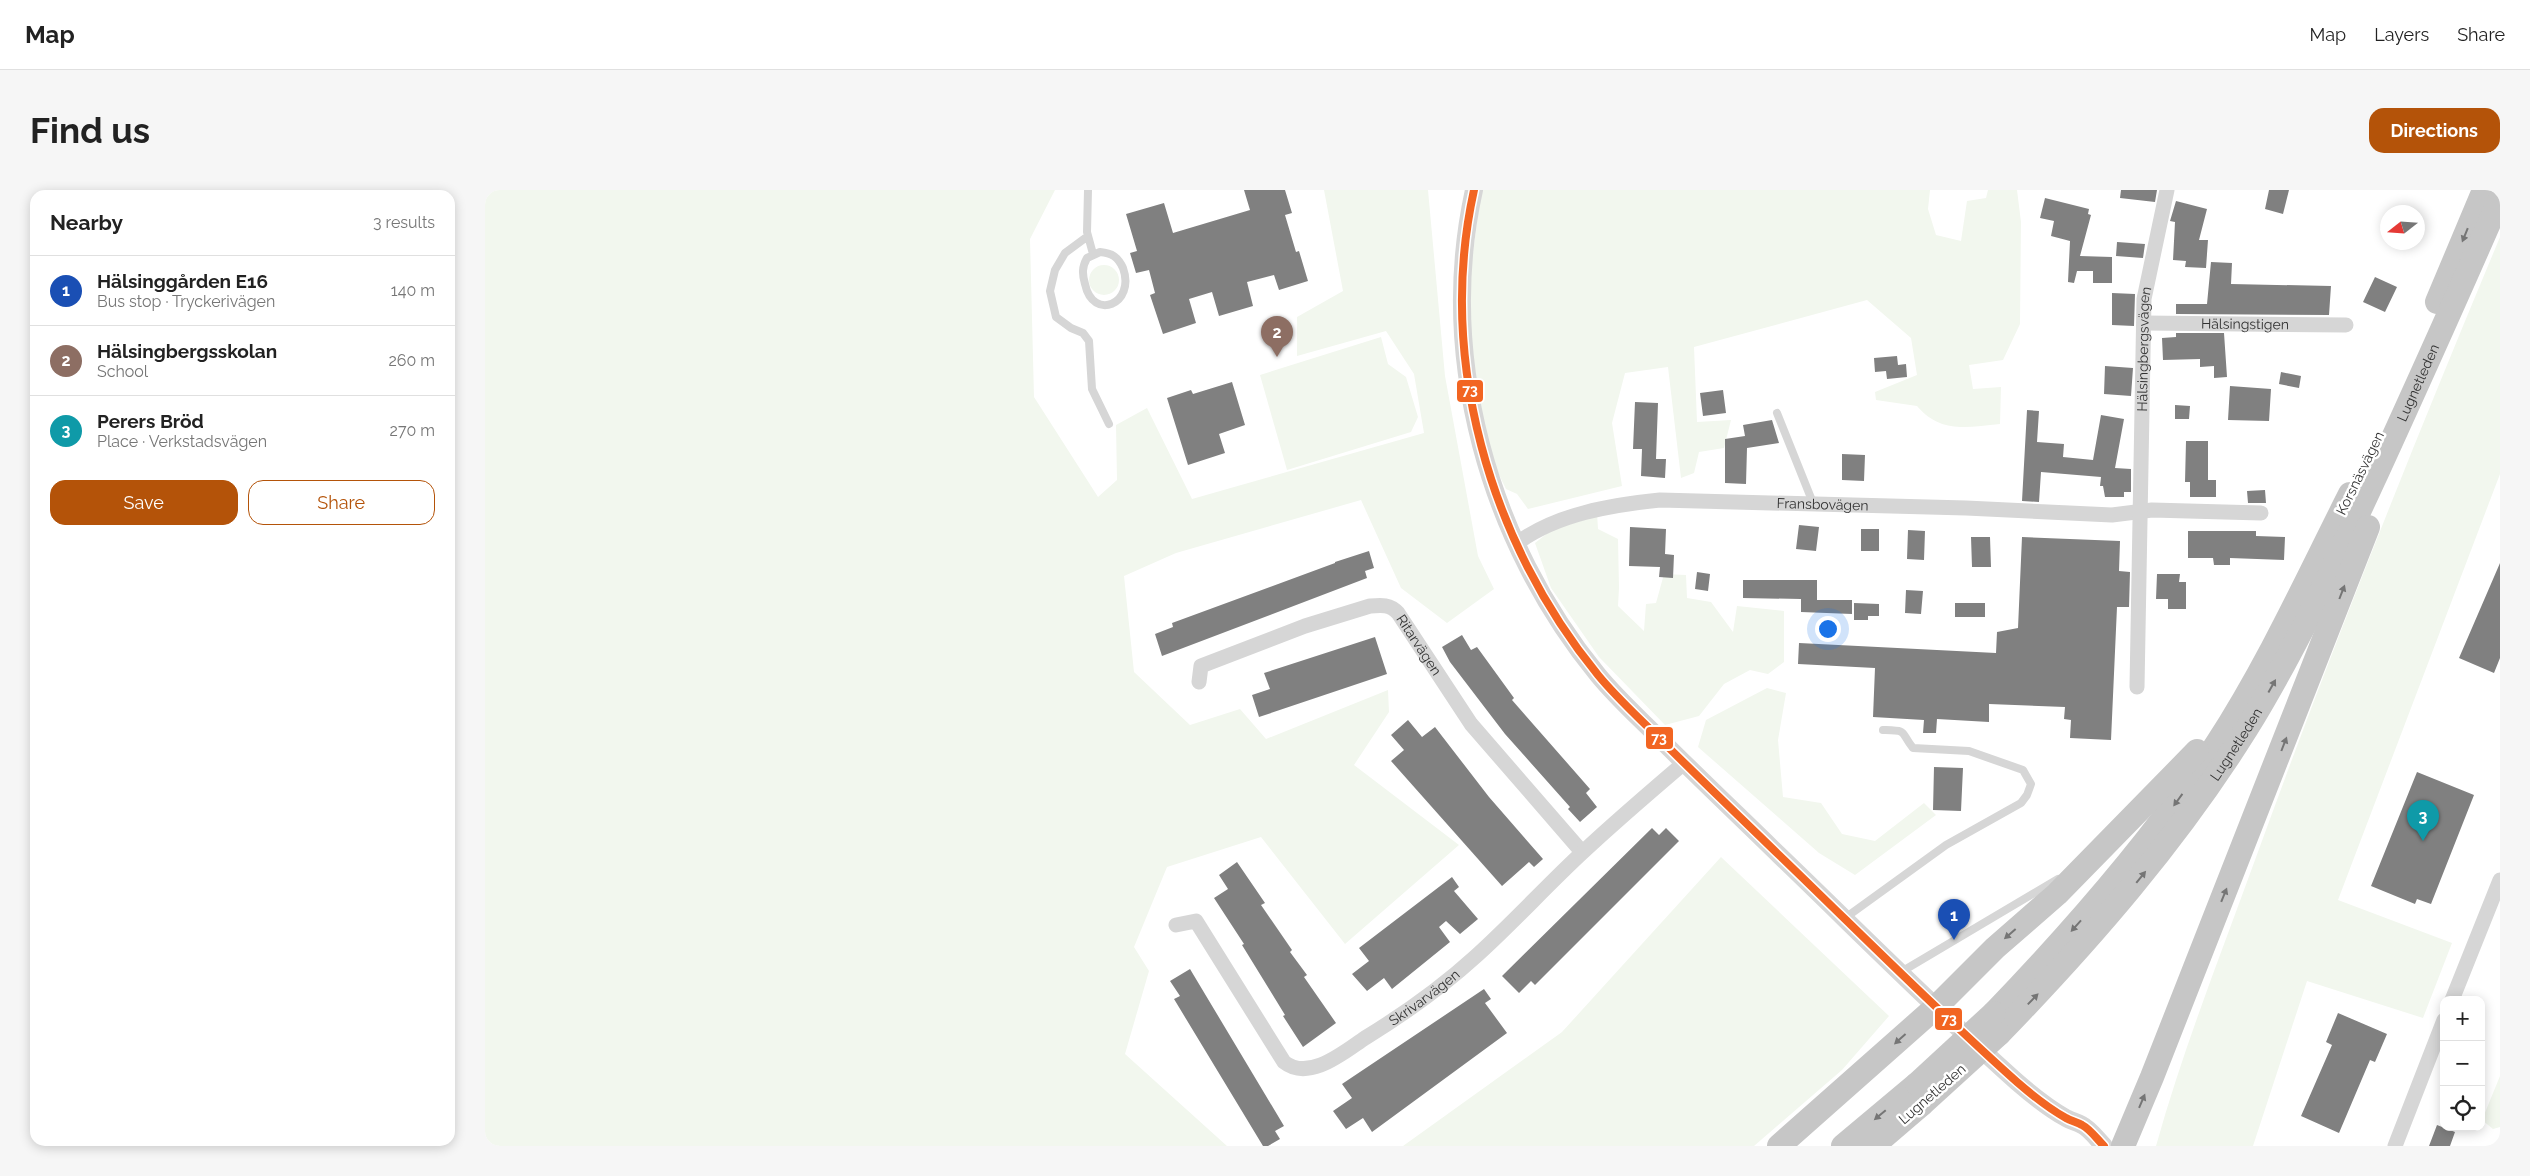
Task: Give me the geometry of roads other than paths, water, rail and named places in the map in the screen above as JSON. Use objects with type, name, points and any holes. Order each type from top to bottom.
[{"type":"highway","name":"Korsnäsvägen","points":[[2316,561],[2362,472],[2484,190]]},
{"type":"highway","points":[[2123,1146],[2156,1068],[2475,256],[2500,198]]},
{"type":"highway","name":"Lugnetleden","points":[[1873,1146],[1919,1094],[1996,1023],[2052,980],[2132,888],[2187,818],[2248,727],[2301,632],[2349,534],[2475,256]]},
{"type":"highway","points":[[1779,1146],[1936,1006],[1995,948],[2057,894],[2203,746],[2316,561]]},
{"type":"highway","name":"Lugnetleden","points":[[1996,1023],[2097,902],[2185,790],[2251,687],[2316,561]]},
{"type":"highway","name":"Lugnetleden","points":[[1843,1146],[1919,1094]]},
{"type":"street","points":[[1474,190],[1465,235],[1461,312],[1472,406],[1484,456],[1500,505],[1516,544],[1539,590],[1568,637],[1599,676],[1684,763],[1936,1006],[2019,1084],[2055,1112],[2084,1126],[2104,1146]]},
{"type":"street","name":"Hälsingbergsvägen","points":[[2137,687],[2143,323],[2146,285],[2167,190]]},
{"type":"street","name":"Hälsingstigen","points":[[2143,323],[2346,325]]},
{"type":"street","name":"Fransbovägen","points":[[1516,544],[1531,533],[1577,515],[1621,504],[1660,500],[1703,499],[2112,515],[2139,512]]},
{"type":"street","points":[[2139,512],[2152,510],[2261,513]]},
{"type":"street","name":"Ritarvägen","points":[[1199,682],[1201,666],[1305,626],[1370,606],[1381,605],[1393,608],[1471,724],[1582,852]]},
{"type":"street","name":"Skrivarvägen","points":[[1176,925],[1196,921],[1281,1058],[1291,1067],[1303,1070],[1334,1058],[1388,1024],[1444,984],[1501,933],[1582,852],[1684,763]]},
{"type":"street","points":[[2454,996],[2500,880]]},
{"type":"street","points":[[2395,1146],[2440,1030]]},
{"type":"lane","points":[[1088,190],[1086,212],[1088,236],[1093,254]]},
{"type":"lane","points":[[1088,236],[1065,253],[1055,270],[1050,291],[1056,316],[1071,328],[1083,333],[1089,341],[1092,390],[1109,424]]},
{"type":"lane","points":[[1108,253],[1115,256],[1121,263],[1127,283],[1125,293],[1113,303],[1100,305],[1094,302],[1087,293],[1082,274],[1084,265],[1093,254],[1108,253]]},
{"type":"lane","points":[[1777,413],[1813,503]]},
{"type":"lane","points":[[1845,918],[1946,845],[2021,803],[2027,795],[2031,784],[2023,770],[1969,751],[1913,748],[1906,734],[1902,731],[1883,730]]},
{"type":"lane","points":[[1901,972],[2092,859]]},
{"type":"place","name":"Hälsingbergsskolan","points":[[1277,357]]},
{"type":"place","name":"Perers Bröd","points":[[2423,841]]},
{"type":"place","name":"Hälsinggården E16","points":[[1954,940]]}]
